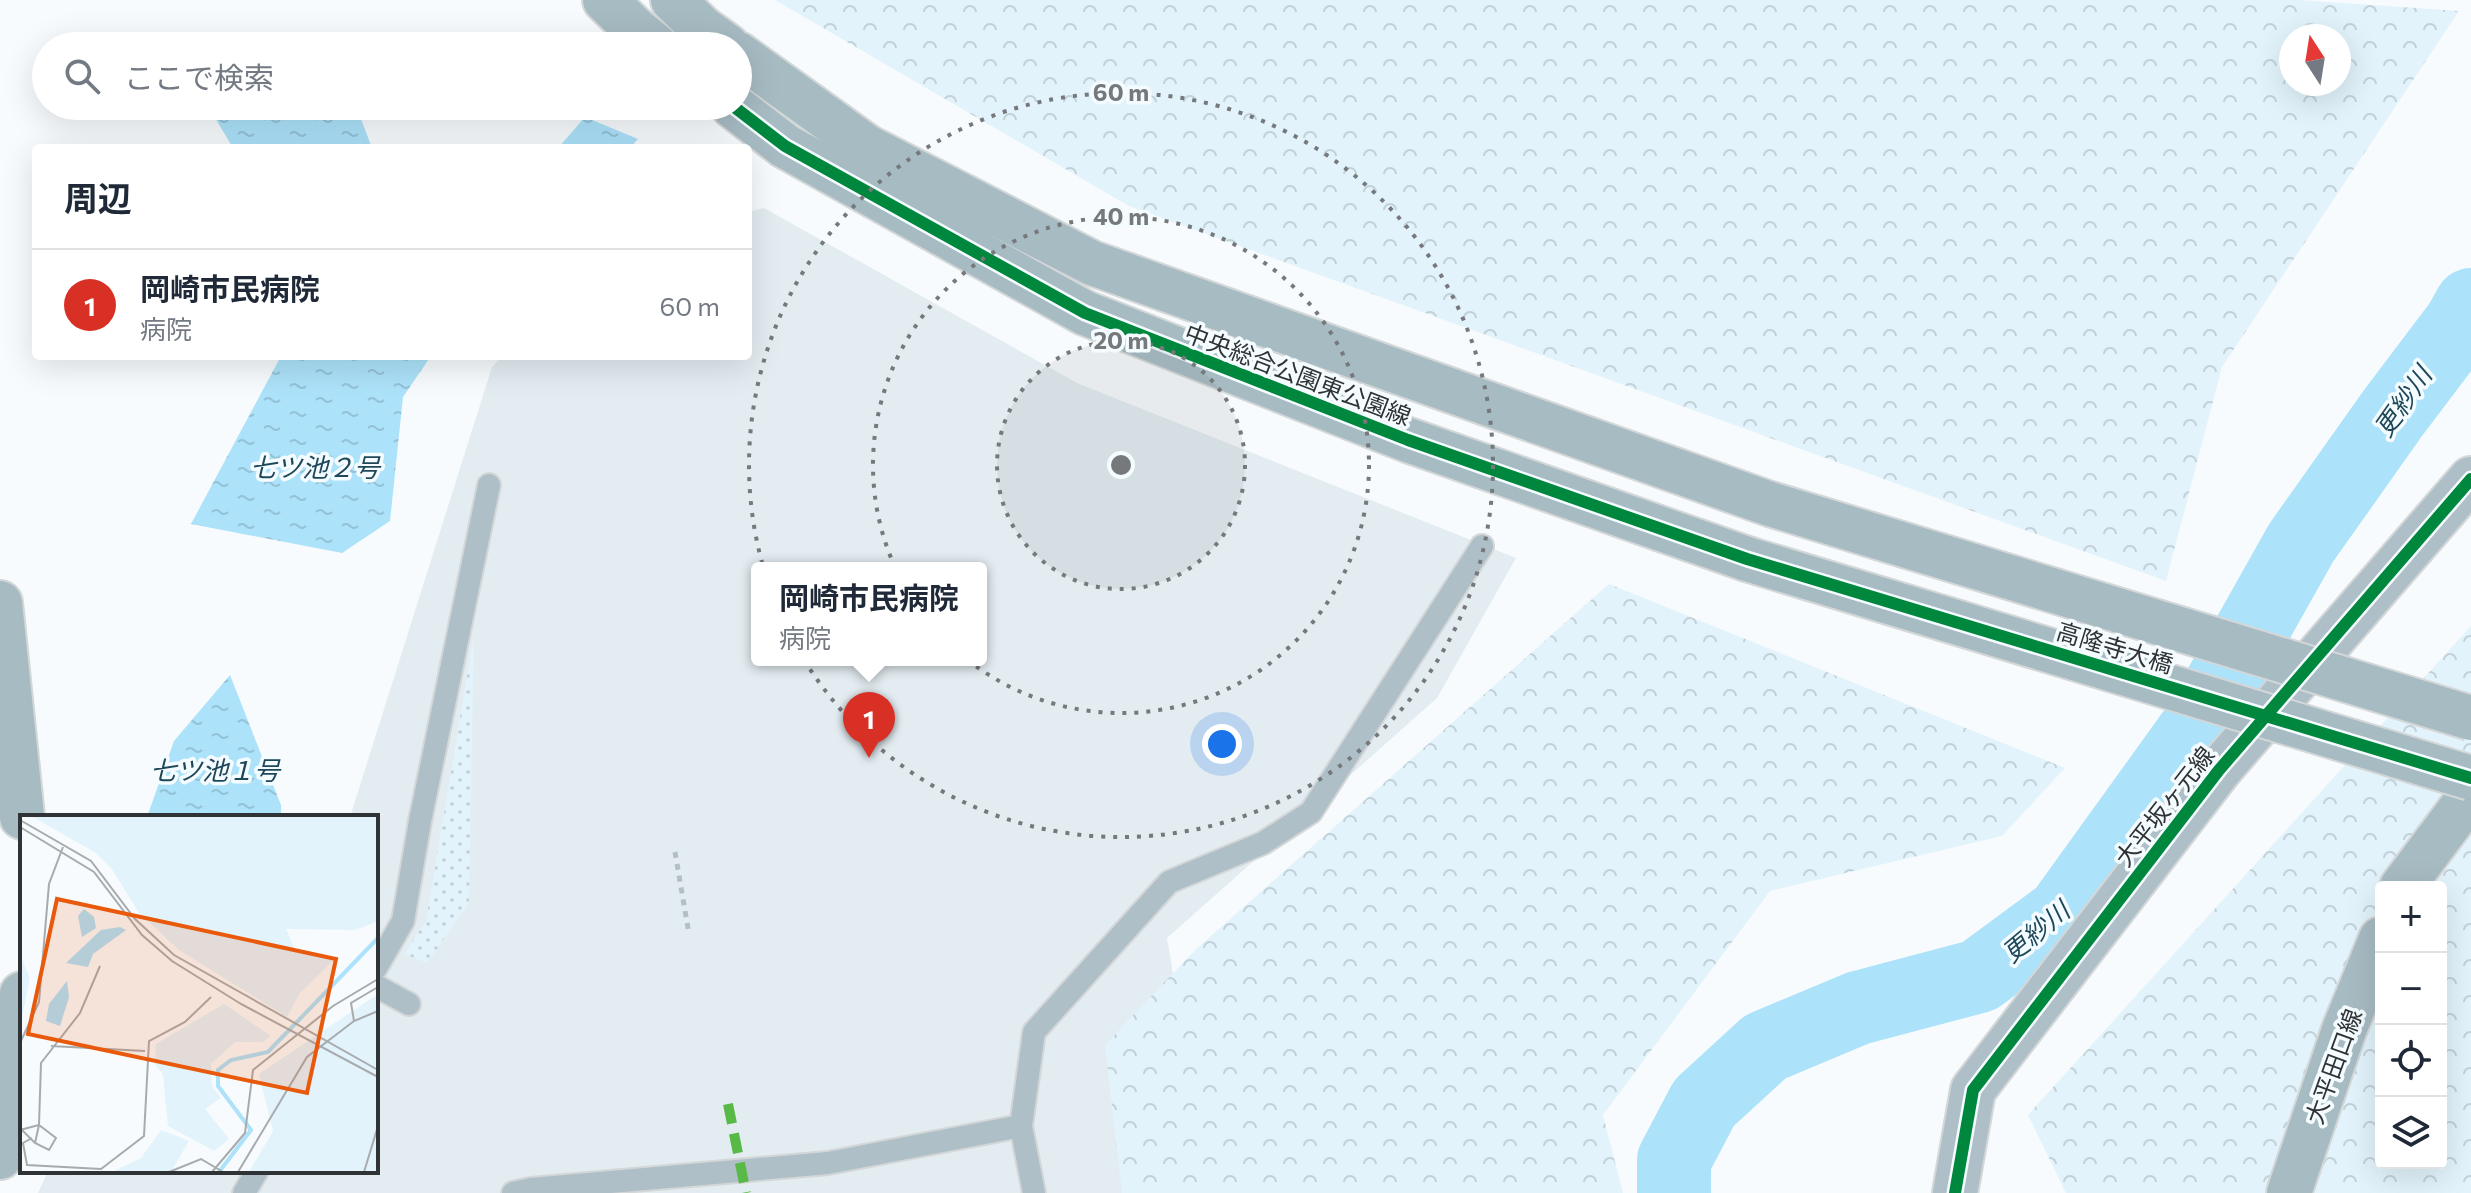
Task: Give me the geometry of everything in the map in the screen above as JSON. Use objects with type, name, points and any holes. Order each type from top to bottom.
[{"type":"street","points":[[605,0],[639,32]]},
{"type":"street","points":[[673,0],[708,32]]},
{"type":"street","name":"高隆寺大橋","points":[[752,64],[867,147],[1092,263],[1770,504],[2471,718]]},
{"type":"street","name":"中央総合公園東公園線","points":[[751,120],[785,146],[1085,313],[1408,440],[1747,559]]},
{"type":"street","name":"大平坂ヶ元線","points":[[1955,1193],[1973,1090],[2219,770],[2471,479]]},
{"type":"street","name":"高隆寺大橋","points":[[1747,559],[2471,778]]},
{"type":"street","points":[[0,603],[22,815]]},
{"type":"street","points":[[2406,881],[2471,795]]},
{"type":"street","name":"大平田口線","points":[[2289,1193],[2344,1030],[2375,953]]},
{"type":"street","points":[[0,1157],[8,1139],[20,1015]]},
{"type":"lane","points":[[378,965],[403,921],[420,821],[489,485]]},
{"type":"lane","points":[[1034,1193],[1021,1126],[1034,1032],[1169,882],[1263,843],[1311,812],[1482,546]]},
{"type":"lane","points":[[378,987],[409,1004]]},
{"type":"lane","points":[[513,1193],[828,1163],[1021,1126]]},
{"type":"lane","points":[[244,1193],[256,1173]]},
{"type":"path","points":[[675,852],[689,934]]},
{"type":"shaded area","points":[[764,208],[1077,383],[1516,558],[1437,698],[1167,938],[1210,1193],[38,1193],[47,1173],[378,1173],[378,815],[351,815],[492,367],[498,360],[752,360],[752,211]]},
{"type":"green space","points":[[775,0],[2299,0],[2459,11],[2222,367],[2166,581],[1129,206]]},
{"type":"green space","points":[[1609,584],[2065,768],[2002,836],[1770,891],[1603,1115],[1623,1193],[1122,1193],[1105,1045],[1194,951]]},
{"type":"green space","points":[[2471,626],[2471,1193],[2066,1193],[2028,1115]]},
{"type":"green space","points":[[474,635],[469,903],[427,963],[404,954],[426,921]]},
{"type":"water","points":[[216,120],[361,120],[370,144],[231,144]]},
{"type":"water","points":[[582,120],[592,120],[638,139],[634,144],[561,144]]},
{"type":"water","name":"七ツ池２号","points":[[279,360],[428,360],[403,397],[390,521],[342,553],[191,524]]},
{"type":"water","name":"七ツ池１号","points":[[230,675],[281,805],[281,815],[148,815],[174,741]]},
{"type":"waterway","name":"更紗川","points":[[1674,1193],[1674,1160],[1704,1103],[1765,1047],[1858,1008],[1979,976],[2063,914],[2197,728],[2301,543],[2471,305]]},
{"type":"marked path","points":[[728,1104],[746,1193]]},
{"type":"cycle path","points":[[751,120],[785,146],[1085,313],[1408,440],[1747,559],[2471,778]]},
{"type":"cycle path","points":[[1955,1193],[1973,1090],[2219,770],[2471,479]]},
{"type":"place","name":"岡崎市民病院","points":[[869,758]]}]
